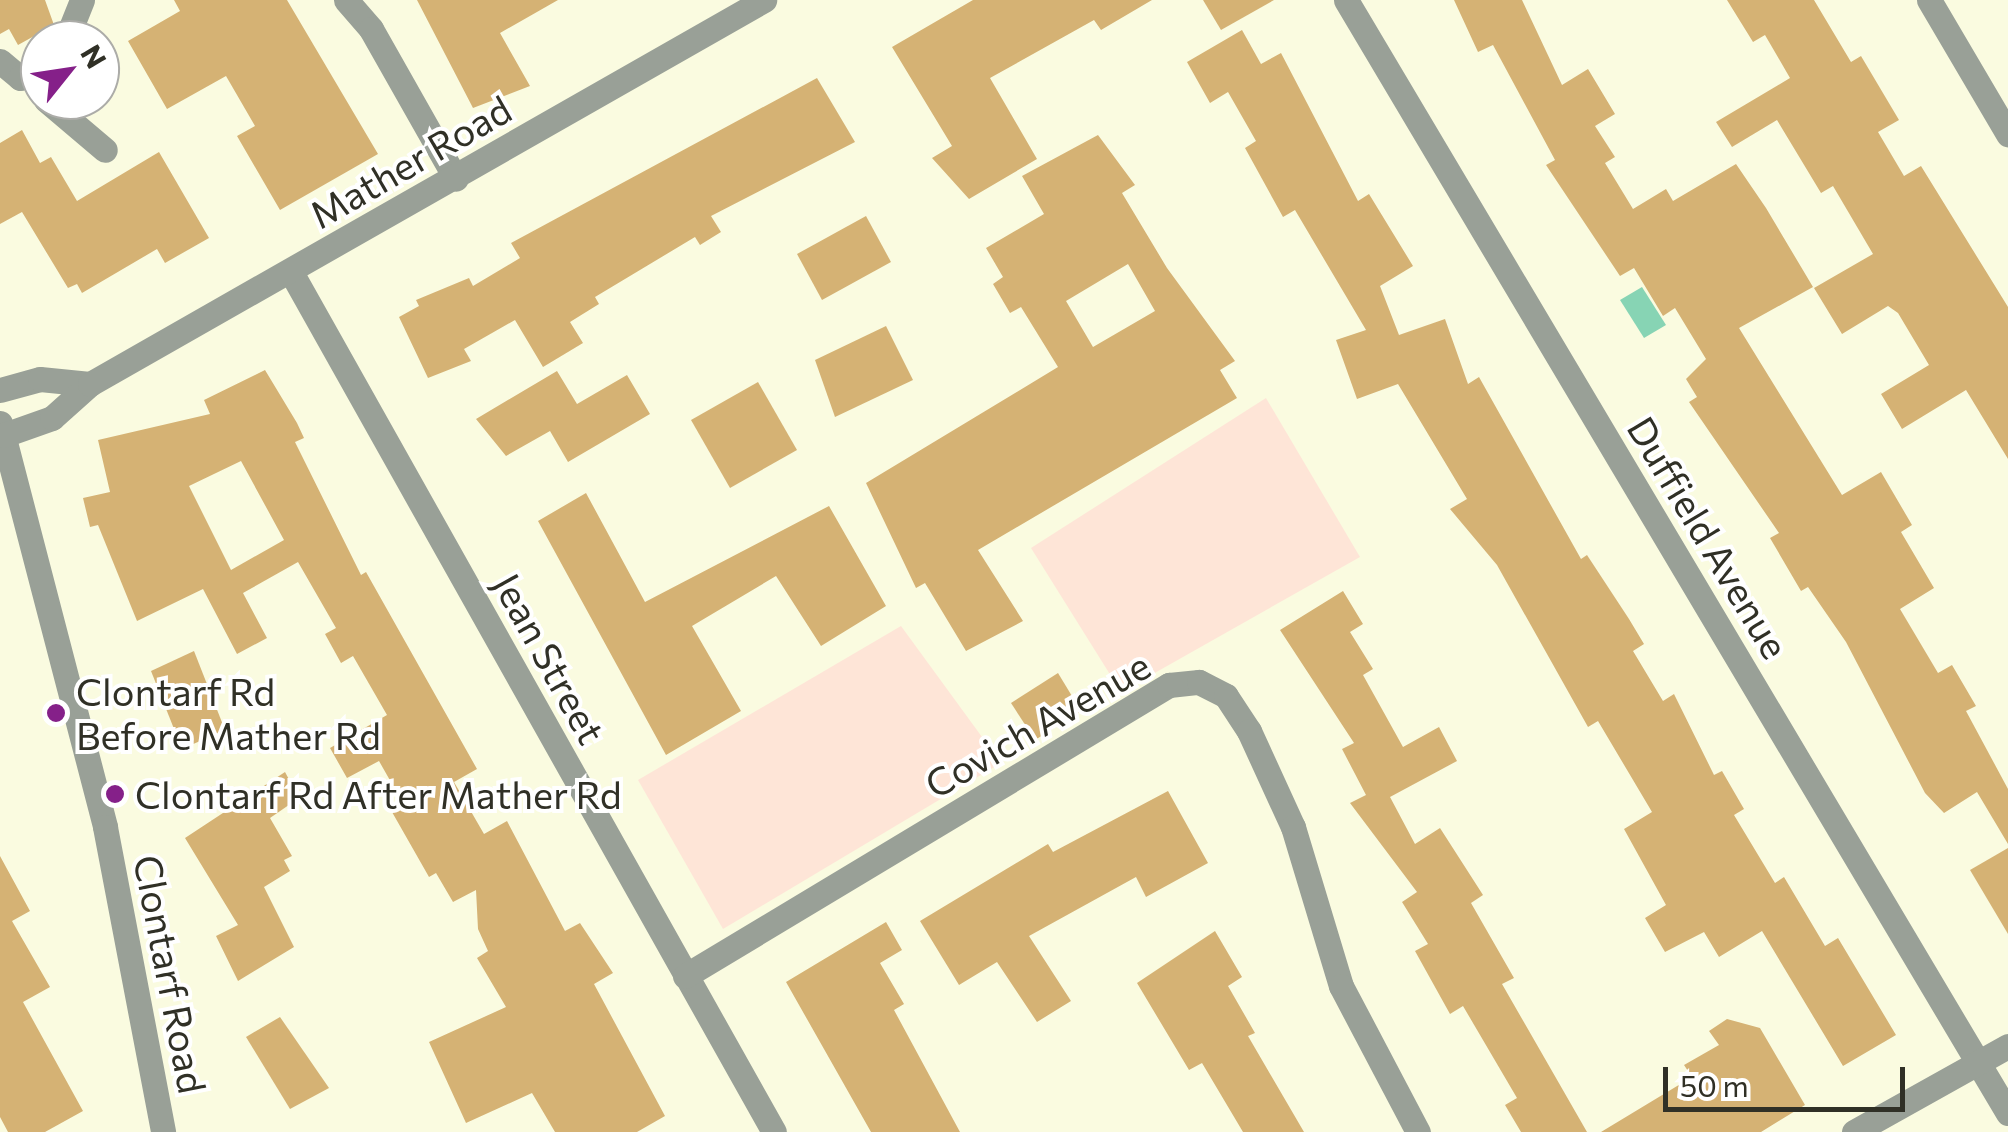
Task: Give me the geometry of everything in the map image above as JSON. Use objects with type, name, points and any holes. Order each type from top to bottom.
[{"type":"street","points":[[346,0],[371,29],[456,179]]},
{"type":"street","name":"Mather Road","points":[[2,429],[52,418],[90,384],[456,179],[764,0]]},
{"type":"street","name":"Duffield Avenue","points":[[1346,0],[2008,1113]]},
{"type":"street","points":[[1928,0],[2008,134]]},
{"type":"street","points":[[69,120],[104,150]]},
{"type":"street","name":"Jean Street","points":[[291,272],[774,1132]]},
{"type":"street","points":[[0,390],[40,379],[90,384]]},
{"type":"street","name":"Clontarf Road","points":[[2,429],[105,827],[164,1132]]},
{"type":"street","name":"Covich Avenue","points":[[685,976],[1168,685],[1199,682],[1226,696],[1249,732],[1293,827],[1341,986],[1418,1132]]},
{"type":"street","points":[[1854,1132],[2008,1046]]},
{"type":"shaded area","points":[[1642,287],[1666,325],[1644,338],[1620,300]]},
{"type":"shaded area","points":[[1266,398],[1360,557],[1121,692],[1031,548]]},
{"type":"shaded area","points":[[901,626],[1001,763],[723,929],[638,780]]},
{"type":"building","points":[[0,0],[45,0],[52,20],[20,20],[18,45],[9,29],[0,34]]},
{"type":"building","points":[[174,0],[287,0],[378,154],[280,210],[237,136],[255,126],[226,76],[167,109],[128,41],[180,11]]},
{"type":"building","points":[[417,0],[558,0],[500,33],[530,86],[473,108]]},
{"type":"building","points":[[973,0],[1152,0],[1101,30],[1094,20],[990,78],[1037,159],[969,199],[932,158],[952,146],[892,47]]},
{"type":"building","points":[[1203,0],[1274,0],[1221,30]]},
{"type":"building","points":[[1454,0],[1522,0],[1562,85],[1588,69],[1615,114],[1595,126],[1615,157],[1605,163],[1633,209],[1666,189],[1673,201],[1736,164],[1766,208],[1813,287],[1739,328],[1842,495],[1881,472],[1912,525],[1901,532],[1934,588],[1900,609],[1938,673],[1952,665],[1976,706],[1966,711],[2008,789],[2008,844],[1977,792],[1944,813],[1925,793],[1846,642],[1808,587],[1801,591],[1770,538],[1779,533],[1689,402],[1697,397],[1686,379],[1706,359],[1675,308],[1663,316],[1634,268],[1620,276],[1546,165],[1555,160],[1493,45],[1478,52]]},
{"type":"building","points":[[1727,0],[1814,0],[1851,62],[1861,56],[1899,120],[1878,132],[1904,176],[1921,166],[2008,307],[2008,459],[1966,390],[1902,429],[1881,394],[1929,365],[1898,313],[1888,306],[1842,334],[1814,288],[1873,254],[1833,186],[1821,193],[1777,120],[1732,147],[1716,122],[1790,78],[1765,35],[1753,42]]},
{"type":"building","points":[[1242,30],[1261,64],[1281,53],[1358,201],[1369,194],[1413,266],[1380,286],[1399,335],[1445,319],[1468,384],[1479,377],[1581,559],[1587,555],[1629,619],[1644,644],[1633,651],[1663,701],[1674,694],[1714,775],[1722,771],[1744,809],[1734,815],[1775,883],[1784,877],[1825,946],[1838,938],[1896,1035],[1843,1066],[1762,931],[1719,957],[1704,932],[1665,952],[1645,918],[1666,905],[1624,829],[1652,812],[1598,721],[1588,727],[1497,565],[1450,509],[1467,499],[1398,384],[1357,399],[1336,340],[1366,330],[1295,210],[1283,217],[1245,148],[1256,141],[1228,92],[1210,103],[1187,62]]},
{"type":"building","points":[[817,78],[855,142],[711,216],[721,232],[700,245],[695,237],[595,297],[599,304],[570,322],[583,343],[543,367],[515,320],[464,349],[471,361],[428,378],[399,317],[419,306],[416,300],[469,278],[473,286],[520,258],[511,243]]},
{"type":"building","points":[[22,130],[40,163],[51,157],[77,201],[159,152],[209,238],[165,263],[157,249],[82,293],[77,284],[68,288],[22,212],[0,224],[0,143]]},
{"type":"building","points":[[1098,135],[1135,185],[1122,193],[1167,268],[1235,361],[1220,370],[1237,398],[978,550],[1023,621],[966,651],[925,583],[916,588],[866,483],[1058,367],[1021,307],[1010,313],[993,284],[1003,277],[986,248],[1044,214],[1022,176]],"holes":[[[1128,264],[1155,311],[1093,347],[1066,301]]]},
{"type":"building","points":[[866,216],[891,262],[822,300],[797,254]]},
{"type":"building","points":[[886,326],[913,380],[835,417],[815,360]]},
{"type":"building","points":[[265,370],[297,423],[304,438],[295,442],[361,575],[366,572],[477,769],[454,782],[484,834],[507,821],[565,931],[580,923],[613,973],[594,984],[665,1116],[637,1132],[555,1132],[532,1093],[466,1123],[429,1042],[506,1007],[477,958],[488,951],[478,929],[476,890],[453,902],[436,873],[429,877],[392,812],[404,805],[379,761],[347,778],[330,748],[387,715],[353,656],[341,663],[325,634],[336,628],[298,562],[243,593],[267,638],[237,654],[203,589],[137,621],[98,525],[90,527],[83,498],[110,492],[98,440],[210,414],[204,400]],"holes":[[[241,461],[284,540],[231,570],[189,486]]]},
{"type":"building","points":[[557,371],[577,404],[627,375],[650,414],[568,462],[550,431],[506,456],[476,419]]},
{"type":"building","points":[[758,382],[797,450],[730,488],[691,420]]},
{"type":"building","points":[[586,493],[645,602],[829,506],[886,606],[821,646],[776,576],[692,626],[741,711],[666,755],[538,521]]},
{"type":"building","points":[[1343,591],[1363,624],[1350,632],[1373,669],[1363,675],[1403,747],[1439,727],[1457,761],[1390,797],[1415,844],[1440,828],[1483,895],[1471,903],[1514,978],[1502,984],[1587,1132],[1521,1132],[1505,1105],[1517,1098],[1463,1006],[1450,1014],[1415,951],[1428,944],[1402,902],[1417,892],[1350,803],[1366,795],[1342,749],[1354,743],[1280,630]]},
{"type":"building","points":[[194,651],[225,730],[182,749],[151,671]]},
{"type":"building","points":[[1058,673],[1081,711],[1035,740],[1011,703]]},
{"type":"building","points":[[285,772],[299,798],[270,818],[292,856],[284,860],[290,871],[264,887],[294,947],[238,981],[216,936],[238,925],[185,838]]},
{"type":"building","points":[[1168,791],[1208,863],[1146,897],[1136,877],[1029,936],[1071,1001],[1037,1022],[997,962],[959,985],[920,921],[1048,844],[1053,852]]},
{"type":"building","points":[[2008,848],[2008,934],[1970,870]]},
{"type":"building","points":[[0,856],[30,911],[12,921],[50,987],[23,1002],[83,1111],[45,1132],[8,1132],[0,1117]]},
{"type":"building","points":[[886,922],[902,950],[880,963],[904,1004],[894,1010],[960,1132],[871,1132],[786,982]]},
{"type":"building","points":[[1215,931],[1242,977],[1228,986],[1255,1033],[1248,1036],[1304,1132],[1243,1132],[1202,1063],[1189,1070],[1137,983]]},
{"type":"building","points":[[280,1017],[329,1088],[290,1109],[246,1037]]},
{"type":"building","points":[[1727,1019],[1760,1028],[1805,1105],[1761,1132],[1601,1132],[1692,1077],[1684,1065],[1719,1045],[1709,1031]]},
{"type":"place","name":"Clontarf Rd Before Mather Rd","points":[[56,713]]},
{"type":"place","name":"Clontarf Rd After Mather Rd","points":[[115,794]]}]
